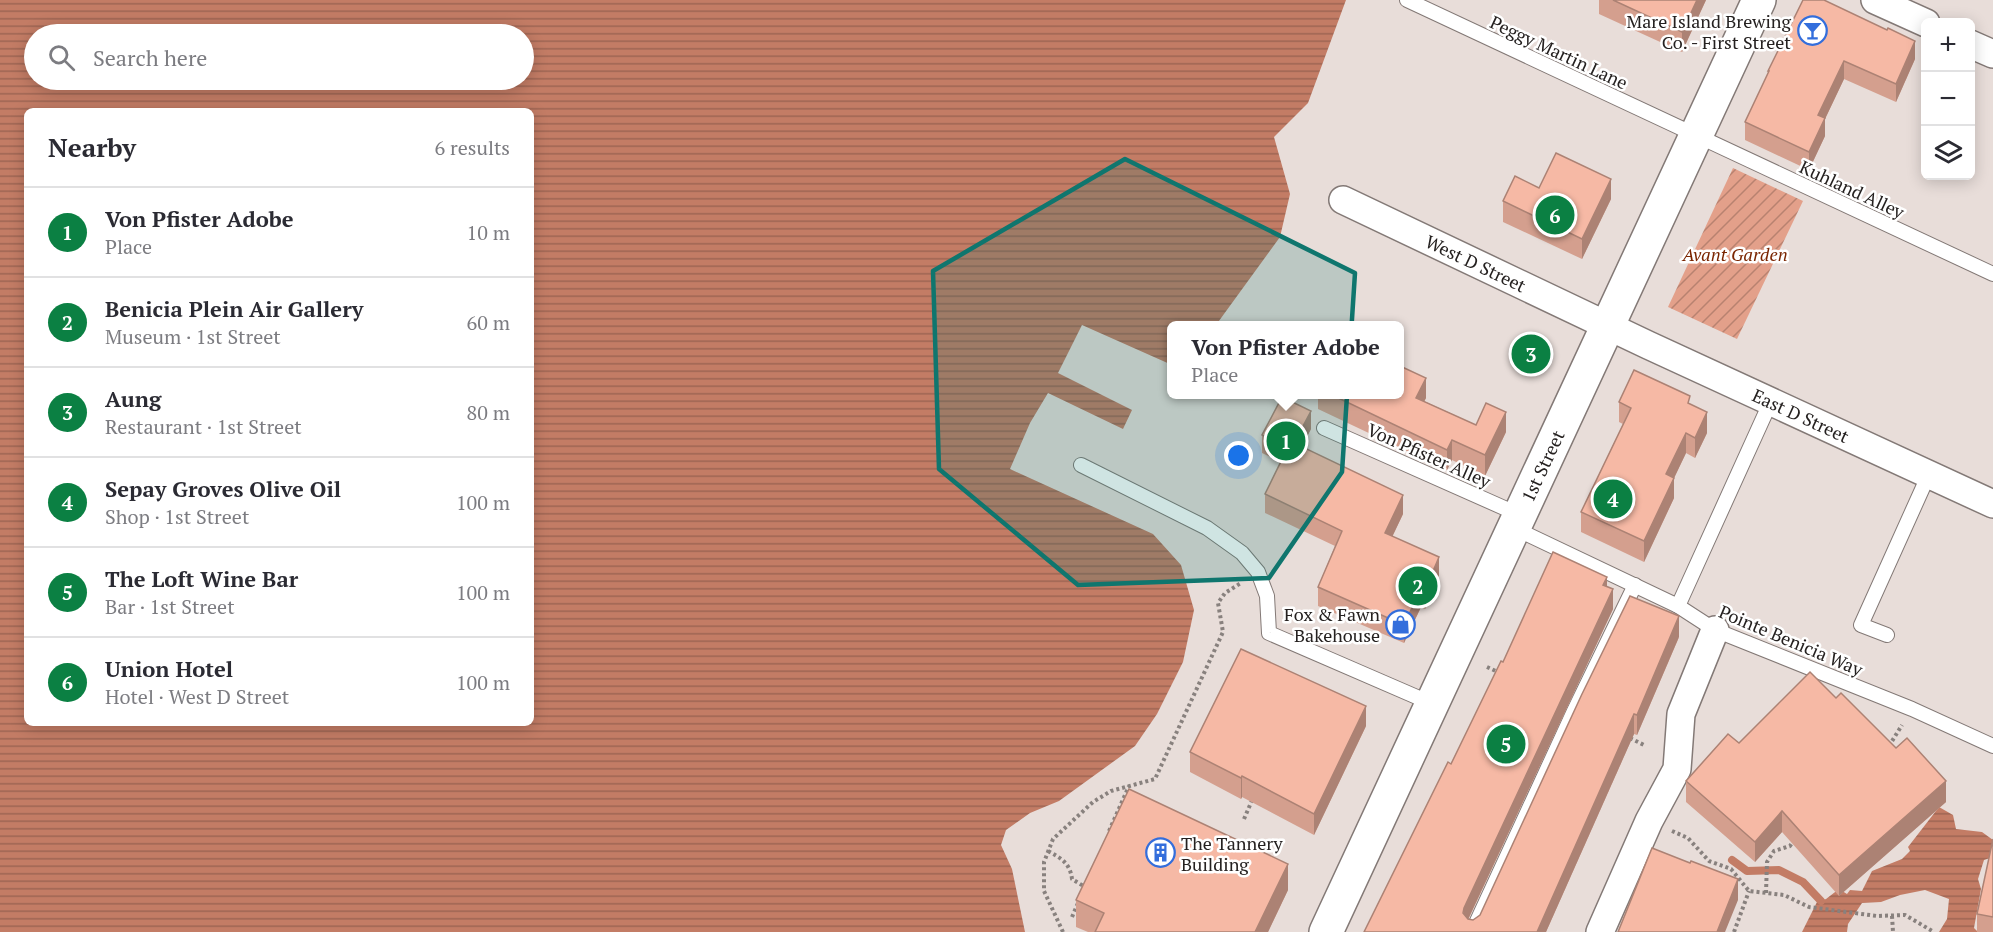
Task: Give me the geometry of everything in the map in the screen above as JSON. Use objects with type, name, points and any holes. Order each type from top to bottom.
[{"type":"main road","name":"1st Street","points":[[1326,932],[1759,0]]},
{"type":"street","points":[[1875,0],[1921,21]]},
{"type":"street","points":[[1975,46],[1993,54]]},
{"type":"street","name":"West D Street","points":[[1344,200],[1608,326]]},
{"type":"street","name":"East D Street","points":[[1608,326],[1993,504]]},
{"type":"street","points":[[1600,932],[1649,820],[1677,769],[1681,714],[1715,630]]},
{"type":"lane","name":"Peggy Martin Lane","points":[[1407,0],[1422,3],[1696,136]]},
{"type":"lane","name":"Kuhland Alley","points":[[1696,136],[1993,274]]},
{"type":"lane","points":[[1678,606],[1771,401]]},
{"type":"lane","name":"Von Pfister Alley","points":[[1324,428],[1517,521]]},
{"type":"lane","points":[[1081,465],[1207,528],[1242,553],[1258,572],[1267,596],[1269,633],[1432,704]]},
{"type":"lane","points":[[1887,635],[1861,625],[1929,474]]},
{"type":"lane","name":"Pointe Benicia Way","points":[[1517,521],[1678,606],[1715,630],[1912,709],[1993,746]]},
{"type":"lane","points":[[1472,932],[1635,585]]},
{"type":"path","points":[[1063,932],[1044,891],[1044,862],[1053,839],[1093,802],[1112,791],[1155,778],[1223,632],[1218,603],[1225,593],[1258,572]]},
{"type":"path","points":[[1487,667],[1508,678]]},
{"type":"path","points":[[1889,747],[1912,709]]},
{"type":"path","points":[[1626,736],[1644,744]]},
{"type":"path","points":[[1107,836],[1129,786]]},
{"type":"path","points":[[1244,819],[1258,789]]},
{"type":"path","points":[[1766,893],[1767,862],[1774,851],[1790,846],[1795,838]]},
{"type":"path","points":[[1694,845],[1709,861],[1731,869],[1749,891],[1784,895],[1809,907],[1862,914],[1905,915],[1933,932]]},
{"type":"path","points":[[1048,851],[1065,860],[1071,870],[1072,879],[1085,886]]},
{"type":"path","points":[[1072,916],[1089,876]]},
{"type":"path","points":[[1734,932],[1749,891]]},
{"type":"path","points":[[1892,916],[1893,932]]},
{"type":"highlighted area","points":[[1125,159],[1355,273],[1342,472],[1269,578],[1078,585],[939,469],[933,271]]},
{"type":"green space","name":"Avant Garden","points":[[1733,168],[1803,201],[1737,339],[1668,307]]},
{"type":"shaded area","points":[[0,0],[1346,0],[1308,103],[1274,137],[1290,194],[1280,237],[1219,321],[1167,321],[1167,363],[1082,325],[1058,373],[1132,410],[1123,429],[1048,393],[1030,423],[1010,469],[1153,534],[1181,565],[1194,610],[1183,662],[1157,714],[1135,746],[1059,801],[1030,813],[1006,830],[1001,845],[1012,869],[1025,932],[0,932]]},
{"type":"shaded area","points":[[1939,807],[1953,815],[1956,829],[1982,832],[1993,840],[1990,858],[1984,860],[1978,879],[1981,889],[1974,928],[1978,932],[1939,932],[1947,919],[1949,899],[1925,890],[1881,902],[1862,903],[1848,924],[1847,932],[1802,932],[1817,902],[1826,899],[1839,889],[1847,894],[1850,890],[1862,891],[1872,871],[1902,859],[1910,851],[1908,847]]},
{"type":"building","points":[[1613,0],[1697,0],[1682,32]]},
{"type":"building","points":[[1803,0],[1824,0],[1915,41],[1896,84],[1844,61],[1818,115],[1825,118],[1809,152],[1745,122]]},
{"type":"building","points":[[1556,153],[1611,179],[1582,239],[1503,201],[1515,176],[1539,188]]},
{"type":"building","points":[[1404,368],[1426,378],[1416,398],[1476,425],[1486,403],[1506,412],[1485,455],[1452,440],[1447,450],[1340,399],[1404,399]]},
{"type":"building","points":[[1634,370],[1690,396],[1688,403],[1707,412],[1695,438],[1686,433],[1666,474],[1674,478],[1644,541],[1581,512],[1631,408],[1619,402]]},
{"type":"building","points":[[1281,399],[1286,399],[1311,411],[1294,443],[1403,495],[1385,533],[1439,557],[1425,590],[1421,588],[1404,625],[1318,587],[1342,531],[1265,494],[1288,447],[1262,435]]},
{"type":"building","points":[[1553,552],[1607,577],[1603,585],[1613,589],[1464,908],[1463,913],[1468,919],[1473,920],[1480,915],[1630,596],[1679,616],[1637,715],[1634,714],[1537,932],[1364,932],[1448,762],[1451,764],[1501,661],[1503,662]]},
{"type":"building","points":[[1241,649],[1366,706],[1314,814],[1190,752]]},
{"type":"building","points":[[1810,672],[1836,698],[1841,693],[1896,748],[1907,738],[1946,781],[1839,875],[1782,811],[1755,842],[1686,781],[1728,734],[1739,743]]},
{"type":"building","name":"The Tannery Building","points":[[1129,789],[1288,864],[1255,932],[1095,932],[1104,913],[1076,900]]},
{"type":"building","points":[[1993,839],[1993,917],[1977,914]]},
{"type":"building","points":[[1652,848],[1738,879],[1717,932],[1618,932]]},
{"type":"waterway","points":[[1732,860],[1747,871],[1779,870],[1803,882],[1821,901]]},
{"type":"place","name":"Mare Island Brewing Co. - First Street","points":[[1812,31]]},
{"type":"place","name":"Union Hotel","points":[[1555,215]]},
{"type":"place","name":"Aung","points":[[1531,354]]},
{"type":"place","name":"Von Pfister Adobe","points":[[1286,441]]},
{"type":"place","name":"Sepay Groves Olive Oil","points":[[1613,499]]},
{"type":"place","name":"Benicia Plein Air Gallery","points":[[1418,586]]},
{"type":"place","name":"Fox & Fawn Bakehouse","points":[[1401,624]]},
{"type":"place","name":"The Loft Wine Bar","points":[[1506,744]]},
{"type":"place","name":"The Tannery Building","points":[[1160,853]]}]
